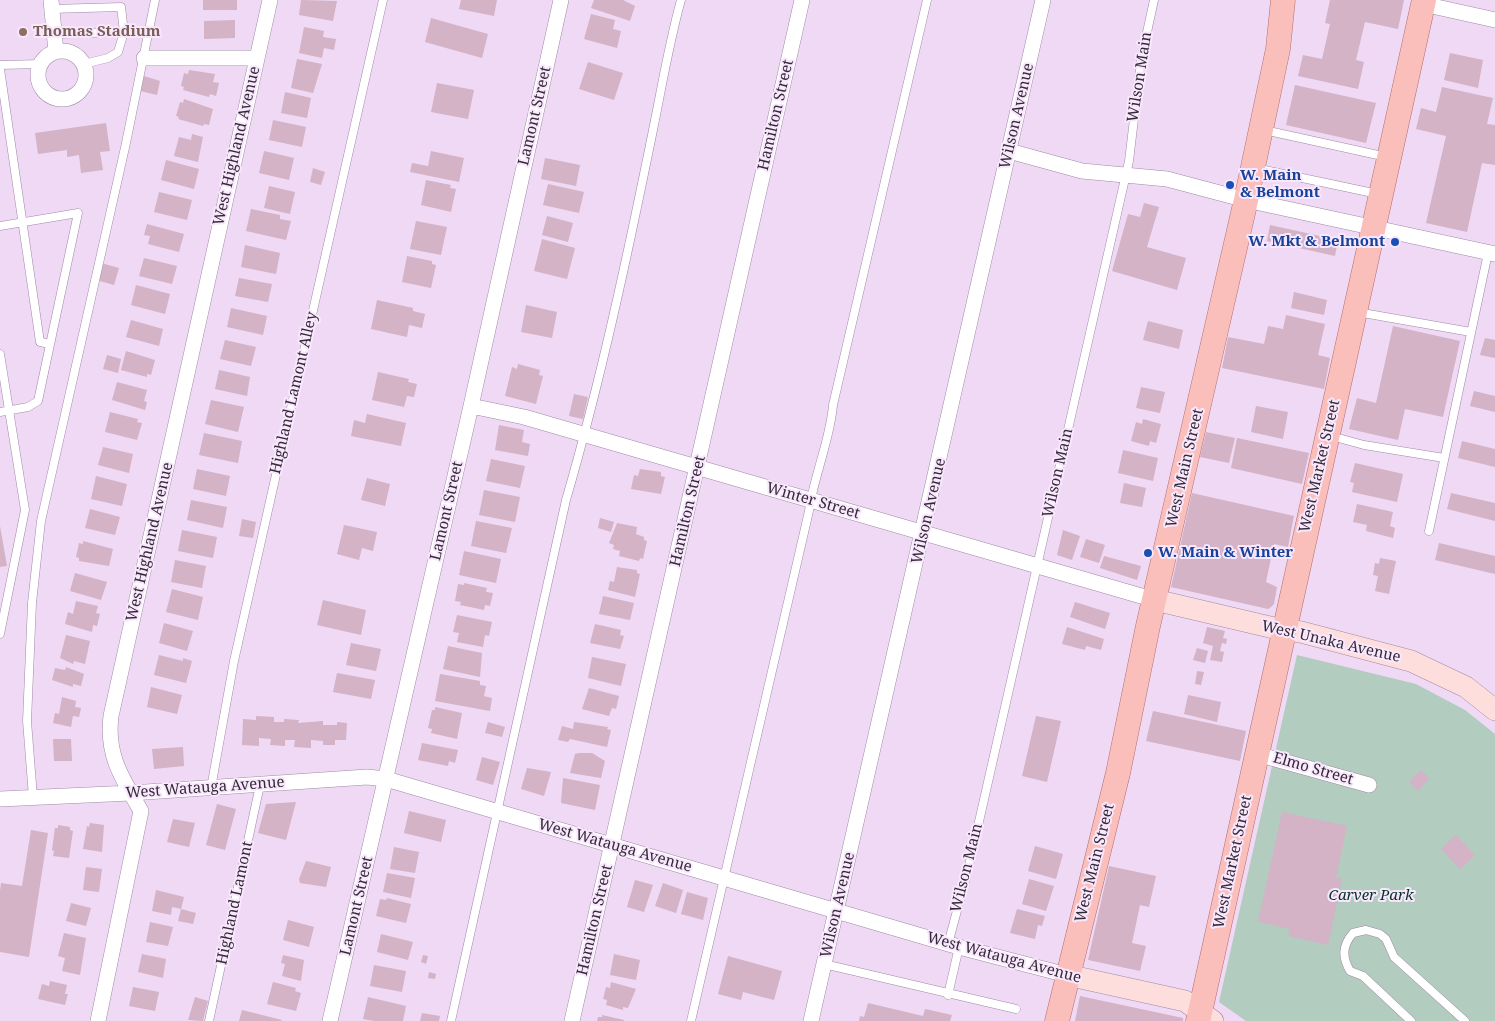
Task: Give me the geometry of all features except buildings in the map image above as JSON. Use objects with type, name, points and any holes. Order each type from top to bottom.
[{"type":"main road","name":"West Main Street","points":[[1057,1021],[1116,782],[1155,600],[1246,200],[1278,49],[1283,0]]},
{"type":"main road","name":"West Market Street","points":[[1204,1018],[1257,754],[1423,2]]},
{"type":"main road","name":"West Unaka Avenue","points":[[1155,600],[1284,630],[1301,632],[1410,661],[1466,687],[1495,710]]},
{"type":"main road","name":"West Watauga Avenue","points":[[1067,975],[1185,1001],[1204,1018]]},
{"type":"street","name":"West Highland Avenue","points":[[98,1021],[141,811],[122,779],[111,749],[109,734],[111,716],[270,0]]},
{"type":"street","name":"Lamont Street","points":[[330,1021],[471,406],[561,0]]},
{"type":"street","name":"Hamilton Street","points":[[572,1021],[613,846],[802,0]]},
{"type":"street","name":"Wilson Avenue","points":[[811,1021],[924,534],[1043,0]]},
{"type":"street","points":[[1423,2],[1495,20]]},
{"type":"street","points":[[51,4],[56,52]]},
{"type":"street","points":[[56,52],[72,54],[84,64],[86,80],[83,87],[77,93],[62,99],[54,97],[42,87],[39,71],[48,56],[56,52]]},
{"type":"street","points":[[144,58],[257,58]]},
{"type":"street","points":[[1009,152],[1082,170],[1167,178],[1246,200],[1491,254]]},
{"type":"street","name":"Winter Street","points":[[471,406],[524,417],[1155,600]]},
{"type":"street","name":"Elmo Street","points":[[1257,754],[1369,785]]},
{"type":"street","name":"West Watauga Avenue","points":[[0,799],[131,793],[367,777],[386,779],[954,946],[1067,975]]},
{"type":"lane","points":[[33,798],[27,721],[32,603],[41,521],[144,58],[155,0]]},
{"type":"lane","name":"Highland Lamont Alley","points":[[211,788],[234,661],[383,0]]},
{"type":"lane","points":[[451,1021],[566,500],[585,436],[653,130],[668,47],[681,0]]},
{"type":"lane","points":[[691,1021],[811,500],[831,422],[856,298],[889,172],[898,121],[927,0]]},
{"type":"lane","name":"Wilson Main","points":[[948,995],[954,946],[968,870],[1126,174],[1141,60],[1154,0]]},
{"type":"lane","points":[[51,4],[122,6],[124,32],[119,49],[113,56],[84,64]]},
{"type":"lane","points":[[54,34],[124,32]]},
{"type":"lane","points":[[42,64],[0,67],[40,342],[50,344]]},
{"type":"lane","points":[[1261,130],[1389,157]]},
{"type":"lane","points":[[1253,168],[1380,194]]},
{"type":"lane","points":[[0,226],[78,213],[38,401],[28,407],[4,411]]},
{"type":"lane","points":[[1429,531],[1471,332],[1491,254]]},
{"type":"lane","points":[[1355,312],[1471,332]]},
{"type":"lane","points":[[0,354],[4,411],[25,510],[9,598],[0,634]]},
{"type":"lane","points":[[1327,435],[1364,444],[1444,458]]},
{"type":"lane","points":[[0,600],[9,598]]},
{"type":"lane","name":"Highland Lamont","points":[[209,1021],[260,785]]},
{"type":"lane","points":[[1412,1021],[1363,976],[1350,971],[1343,958],[1344,949],[1353,933],[1366,930],[1380,934],[1386,939],[1394,957],[1465,1021]]},
{"type":"lane","points":[[824,964],[948,995],[1016,1009]]},
{"type":"green space","name":"Carver Park","points":[[1297,655],[1416,684],[1465,710],[1495,734],[1495,1021],[1246,1021],[1219,1002]]},
{"type":"place","name":"Thomas Stadium","points":[[23,32]]},
{"type":"place","name":"W. Main & Belmont","points":[[1230,185]]},
{"type":"place","name":"W. Mkt & Belmont","points":[[1395,242]]},
{"type":"place","name":"W. Main & Winter","points":[[1148,553]]}]
